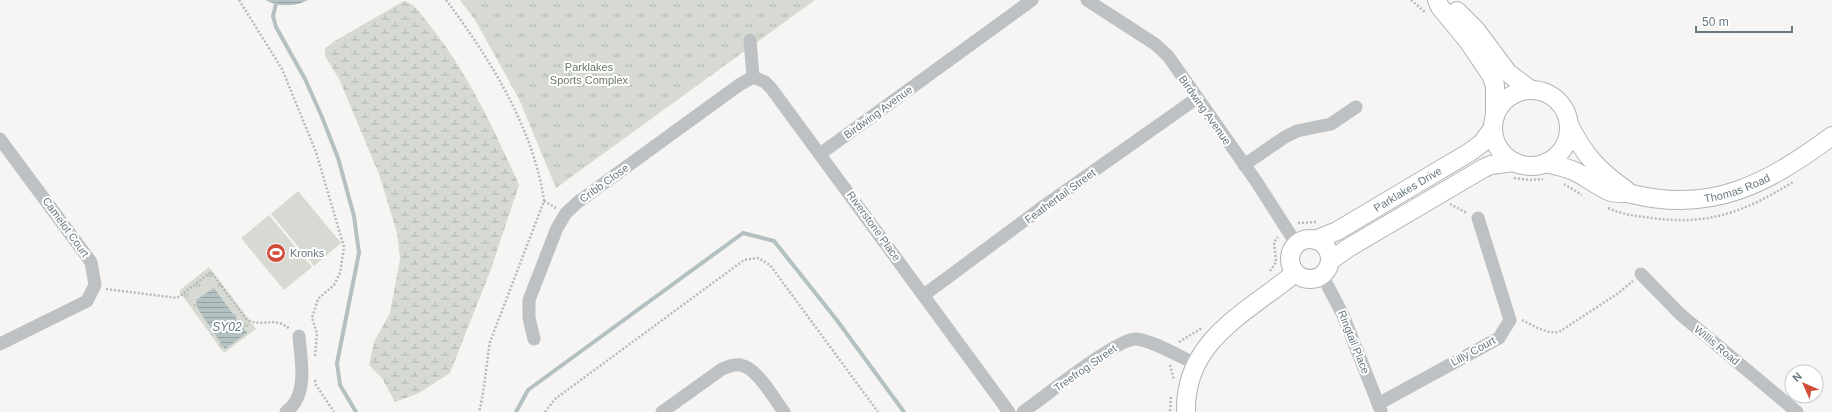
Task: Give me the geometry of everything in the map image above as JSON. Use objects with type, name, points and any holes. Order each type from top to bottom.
[{"type":"main road","points":[[1437,0],[1440,7],[1468,41],[1491,74],[1495,85],[1495,138],[1499,148],[1514,162],[1524,165],[1545,163],[1553,158],[1565,144],[1569,125],[1567,116],[1557,100],[1549,95],[1531,90],[1508,73],[1476,30],[1446,0]]},
{"type":"main road","points":[[1494,122],[1501,106],[1509,97],[1520,92],[1531,90]]},
{"type":"main road","name":"Parklakes Drive","points":[[1315,240],[1336,232],[1470,152],[1482,143],[1494,122]]},
{"type":"main road","name":"Thomas Road","points":[[1569,125],[1579,145],[1596,166],[1630,193]]},
{"type":"main road","name":"Thomas Road","points":[[1545,163],[1575,172],[1612,192],[1630,193],[1663,200],[1684,201],[1718,197],[1748,187],[1796,161],[1832,136]]},
{"type":"main road","name":"Parklakes Drive","points":[[1326,268],[1348,248],[1484,168],[1491,165],[1514,162]]},
{"type":"main road","points":[[1306,240],[1315,240],[1324,245],[1328,250],[1326,268],[1310,279],[1295,273],[1291,254],[1297,245],[1306,240]]},
{"type":"main road","points":[[1186,412],[1188,391],[1196,364],[1213,338],[1227,324],[1295,273]]},
{"type":"street","name":"Birdwing Avenue","points":[[820,154],[1032,0]]},
{"type":"street","name":"Birdwing Avenue","points":[[1088,0],[1162,50],[1244,165],[1297,245]]},
{"type":"street","points":[[750,40],[753,77]]},
{"type":"street","name":"Riverstone Place","points":[[753,77],[765,82],[771,88],[1009,412]]},
{"type":"street","name":"Cribb Close","points":[[534,339],[529,318],[529,300],[557,228],[566,214],[578,202],[739,84],[753,77]]},
{"type":"street","name":"Feathertail Street","points":[[924,295],[1044,206],[1197,98]]},
{"type":"street","points":[[1244,165],[1296,131],[1330,124],[1356,107]]},
{"type":"street","name":"Camelot Court","points":[[0,139],[91,262],[95,286]]},
{"type":"street","points":[[1478,218],[1510,320]]},
{"type":"street","name":"Ringtail Place","points":[[1326,268],[1380,408]]},
{"type":"street","name":"Willis Road","points":[[1641,274],[1680,314],[1797,412]]},
{"type":"street","points":[[0,344],[87,301],[95,286]]},
{"type":"street","name":"Lilly Court","points":[[1380,408],[1499,338],[1510,320]]},
{"type":"street","points":[[286,412],[292,407],[302,388],[299,336]]},
{"type":"street","name":"Treefrog Street","points":[[1023,412],[1122,342],[1136,339],[1148,342],[1196,364]]},
{"type":"street","points":[[662,412],[722,369],[732,365],[740,365],[749,368],[757,376],[784,412]]},
{"type":"path","points":[[239,0],[282,70],[304,120],[316,152],[344,247],[340,273],[334,285],[318,299],[312,318],[317,333],[314,360]]},
{"type":"path","points":[[446,0],[465,25],[506,92],[527,136],[541,179],[544,201],[490,342],[487,360],[487,375],[479,412]]},
{"type":"path","points":[[1411,0],[1430,17]]},
{"type":"path","points":[[1444,202],[1478,218]]},
{"type":"path","points":[[545,412],[555,399],[744,260],[758,258],[770,265],[878,412]]},
{"type":"path","points":[[95,286],[106,289],[177,298],[211,272],[247,320],[256,324],[276,321],[284,324],[299,336]]},
{"type":"path","points":[[1510,320],[1522,320],[1544,331],[1552,333],[1559,332],[1617,294],[1641,274]]},
{"type":"path","points":[[315,378],[316,384],[334,412]]},
{"type":"green space","name":"Parklakes Sports Complex","points":[[460,0],[815,0],[556,188],[519,99],[475,20]]},
{"type":"green space","points":[[404,1],[415,7],[442,41],[455,61],[490,122],[519,185],[491,269],[450,373],[419,393],[395,402],[382,378],[369,365],[374,342],[390,313],[400,259],[397,233],[379,174],[339,79],[325,56],[325,49],[333,42]]},
{"type":"green space","name":"Kronks","points":[[298,191],[341,243],[314,266],[271,214]]},
{"type":"green space","name":"Kronks","points":[[269,215],[312,267],[284,290],[241,238]]},
{"type":"green space","points":[[209,267],[256,329],[224,353],[179,291]]},
{"type":"water","points":[[265,0],[308,0],[298,4],[281,5]]},
{"type":"water","name":"SY02","points":[[214,288],[247,333],[225,349],[198,309],[196,300]]},
{"type":"waterway","points":[[276,4],[273,16],[276,27],[305,79],[322,117],[338,158],[354,216],[359,253],[337,363],[340,385],[356,412]]},
{"type":"waterway","points":[[516,412],[528,390],[743,233],[774,241],[836,319],[904,412]]},
{"type":"place","name":"Kronks","points":[[276,253]]}]
